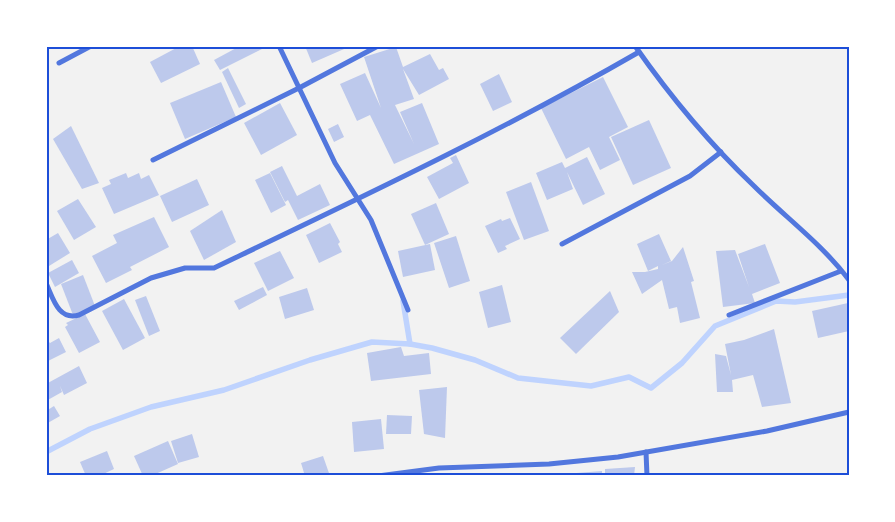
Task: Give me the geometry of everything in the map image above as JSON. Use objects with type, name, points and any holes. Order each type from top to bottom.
[{"type":"street","points":[[59,62],[92,46]]},
{"type":"street","points":[[280,46],[335,163],[371,220],[408,310]]},
{"type":"street","points":[[153,160],[299,88],[378,46]]},
{"type":"street","points":[[635,46],[702,133],[754,187],[796,223],[849,280]]},
{"type":"street","points":[[46,283],[60,310],[71,317],[151,278],[168,272],[185,268],[214,268],[357,200],[577,88],[639,52]]},
{"type":"street","points":[[562,244],[690,176],[721,152]]},
{"type":"street","points":[[729,315],[841,271]]},
{"type":"street","points":[[378,476],[439,468],[549,464],[618,457],[767,431],[849,412]]},
{"type":"street","points":[[646,452],[647,476]]},
{"type":"building","points":[[180,46],[192,46],[200,64],[161,83],[150,62]]},
{"type":"building","points":[[240,46],[268,46],[220,70],[214,60]]},
{"type":"building","points":[[305,46],[351,46],[312,63]]},
{"type":"building","points":[[396,47],[403,67],[430,54],[439,70],[443,68],[449,79],[419,95],[403,69],[414,99],[395,105],[414,144],[400,112],[422,103],[439,144],[394,164],[370,115],[357,121],[340,84],[365,73],[381,108],[364,57]]},
{"type":"building","points":[[228,68],[246,104],[239,108],[222,72]]},
{"type":"building","points":[[499,74],[512,102],[493,111],[480,84]]},
{"type":"building","points":[[603,77],[628,127],[609,137],[620,160],[600,170],[589,147],[566,159],[541,108]]},
{"type":"building","points":[[221,82],[236,117],[185,139],[170,103]]},
{"type":"building","points":[[280,103],[297,135],[261,155],[244,123]]},
{"type":"building","points":[[649,120],[671,168],[633,185],[611,137]]},
{"type":"building","points":[[338,124],[344,137],[334,142],[328,129]]},
{"type":"building","points":[[71,126],[99,183],[82,189],[53,139]]},
{"type":"building","points":[[456,155],[469,183],[439,199],[427,177],[453,163],[450,158]]},
{"type":"building","points":[[587,157],[605,194],[583,205],[567,172],[573,189],[547,200],[536,173],[562,162],[565,168]]},
{"type":"building","points":[[282,166],[297,196],[320,184],[330,205],[298,220],[288,200],[285,202],[270,172]]},
{"type":"building","points":[[126,173],[128,178],[139,173],[141,179],[149,175],[159,195],[114,214],[102,188],[111,184],[109,180]]},
{"type":"building","points":[[270,173],[286,205],[271,213],[255,180]]},
{"type":"building","points":[[197,179],[209,205],[172,222],[160,196]]},
{"type":"building","points":[[531,182],[549,231],[524,240],[506,192]]},
{"type":"building","points":[[78,199],[96,227],[74,240],[57,211]]},
{"type":"building","points":[[436,203],[449,234],[425,245],[411,214]]},
{"type":"building","points":[[222,210],[236,242],[204,260],[190,231]]},
{"type":"building","points":[[154,217],[169,247],[130,267],[132,270],[106,283],[92,256],[117,243],[113,235]]},
{"type":"building","points":[[510,218],[520,239],[505,246],[507,249],[498,253],[485,226],[501,219],[502,221]]},
{"type":"building","points":[[330,223],[340,242],[338,244],[342,252],[319,263],[306,235]]},
{"type":"building","points":[[58,233],[70,253],[49,266],[46,262],[46,240]]},
{"type":"building","points":[[659,234],[671,261],[662,265],[672,261],[683,247],[694,281],[691,282],[700,318],[680,323],[677,307],[669,309],[662,280],[642,294],[632,272],[645,272],[658,269],[658,266],[648,271],[637,244]]},
{"type":"building","points":[[456,236],[470,281],[449,288],[434,243]]},
{"type":"building","points":[[430,244],[435,270],[403,277],[398,251]]},
{"type":"building","points":[[765,244],[780,283],[752,294],[755,303],[723,307],[716,251],[735,250],[749,287],[738,254]]},
{"type":"building","points":[[280,251],[294,278],[268,291],[254,263]]},
{"type":"building","points":[[72,260],[79,273],[55,287],[48,273]]},
{"type":"building","points":[[83,275],[95,306],[73,315],[61,284]]},
{"type":"building","points":[[502,285],[511,322],[488,328],[479,292]]},
{"type":"building","points":[[263,287],[267,295],[239,310],[234,301]]},
{"type":"building","points":[[307,288],[314,310],[285,319],[279,297]]},
{"type":"building","points":[[610,291],[619,312],[576,354],[560,338]]},
{"type":"building","points":[[146,296],[160,331],[149,336],[135,300]]},
{"type":"building","points":[[124,299],[145,338],[123,350],[102,311]]},
{"type":"building","points":[[848,303],[849,331],[818,338],[812,311]]},
{"type":"building","points":[[85,314],[100,342],[79,353],[65,327],[68,325],[66,323]]},
{"type":"building","points":[[774,329],[791,403],[762,407],[753,375],[732,380],[733,392],[717,392],[715,354],[726,356],[731,375],[725,344],[744,340]]},
{"type":"building","points":[[59,338],[66,352],[46,362],[46,342],[50,343]]},
{"type":"building","points":[[401,347],[404,356],[429,353],[431,374],[371,381],[367,353]]},
{"type":"building","points":[[79,366],[87,383],[64,395],[60,386],[62,392],[46,401],[46,384]]},
{"type":"building","points":[[447,387],[445,438],[424,434],[419,390]]},
{"type":"building","points":[[54,406],[60,416],[46,424],[46,411]]},
{"type":"building","points":[[387,415],[412,416],[411,434],[386,434]]},
{"type":"building","points":[[381,419],[384,449],[354,452],[352,422]]},
{"type":"building","points":[[192,434],[199,457],[178,463],[171,441]]},
{"type":"building","points":[[168,441],[178,464],[151,476],[143,476],[134,456]]},
{"type":"building","points":[[107,451],[114,469],[99,476],[86,476],[80,462]]},
{"type":"building","points":[[323,456],[330,476],[305,476],[301,463]]},
{"type":"building","points":[[635,467],[634,476],[564,476],[564,474],[602,471],[602,473],[605,473],[605,469]]},
{"type":"waterway","points":[[46,452],[90,429],[151,407],[224,390],[310,360],[372,342],[410,344],[432,348],[475,360],[518,378],[591,386],[629,377],[651,388],[682,363],[715,326],[776,301],[795,302],[849,295]]},
{"type":"waterway","points":[[403,301],[410,344]]}]
